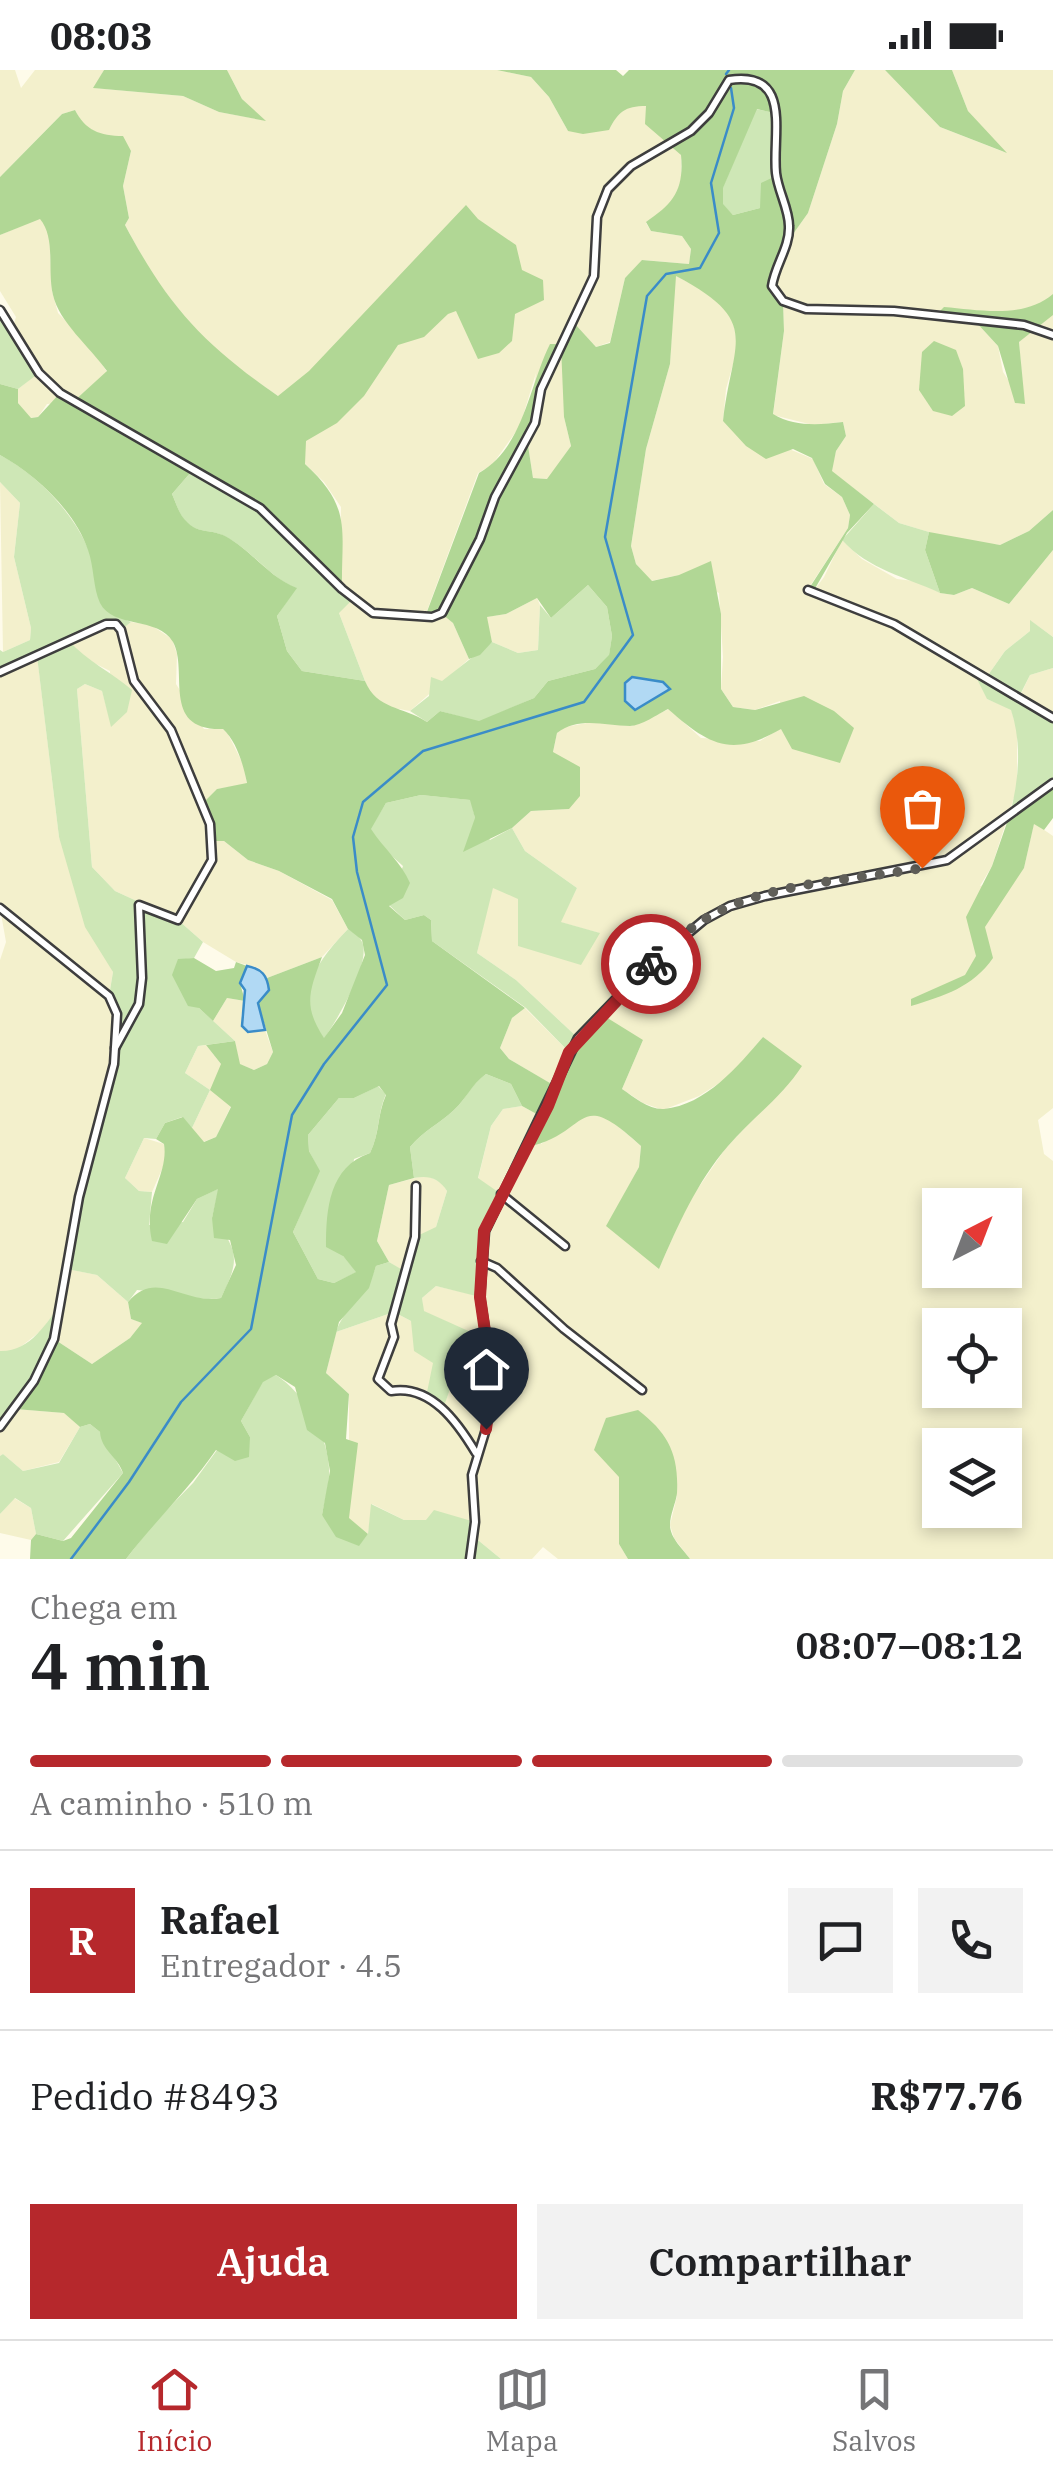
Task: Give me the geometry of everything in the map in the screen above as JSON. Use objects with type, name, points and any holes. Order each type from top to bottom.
[{"type":"street","points":[[0,310],[38,373],[60,394],[260,508],[342,590],[373,613],[385,616],[442,614],[480,539],[495,497],[535,423],[542,389],[594,276],[597,217],[608,189],[631,166],[691,131],[729,80],[761,78],[770,85],[775,98],[776,176],[790,224],[772,286],[783,300],[806,308],[894,310],[1024,325],[1053,335]]},
{"type":"street","points":[[808,590],[894,624],[1053,718]]},
{"type":"street","points":[[0,672],[106,624],[116,624],[134,681],[171,730],[204,802],[212,860],[178,920],[139,905],[139,1004],[115,1048]]},
{"type":"street","points":[[470,1559],[475,1522],[472,1475],[486,1429],[492,1380],[481,1312],[484,1231],[578,1038],[683,935],[730,906],[947,860],[1053,783]]},
{"type":"street","points":[[0,908],[109,996],[116,1014],[114,1064],[79,1197],[54,1339],[34,1381],[0,1427]]},
{"type":"street","points":[[416,1186],[415,1237],[390,1324],[394,1337],[378,1378],[390,1391],[404,1389],[443,1409],[476,1454]]},
{"type":"street","points":[[501,1194],[565,1246]]},
{"type":"street","points":[[481,1261],[496,1268],[642,1390]]},
{"type":"shaded area","points":[[0,70],[15,70],[21,88],[35,70],[104,70],[94,88],[183,96],[219,112],[263,120],[242,99],[227,70],[497,70],[531,77],[549,97],[568,131],[616,116],[628,106],[646,105],[681,155],[681,190],[671,205],[646,223],[651,231],[682,236],[691,249],[689,264],[643,260],[625,278],[610,342],[596,347],[574,324],[564,383],[564,417],[571,446],[548,479],[533,478],[527,439],[536,373],[520,426],[492,465],[478,473],[425,616],[442,613],[453,623],[469,659],[410,711],[382,706],[370,694],[339,613],[341,507],[324,482],[305,464],[278,396],[222,357],[198,334],[152,275],[125,225],[129,218],[123,186],[131,151],[83,125],[75,110],[62,114],[0,177]]},
{"type":"shaded area","points":[[855,70],[885,70],[940,127],[1004,152],[968,111],[952,70],[1053,70],[1053,510],[1029,531],[1000,545],[955,540],[899,523],[831,471],[836,451],[846,436],[843,422],[813,425],[773,415],[784,331],[783,301],[772,286],[786,244],[808,213],[837,124],[843,91]],"holes":[[[976,322],[1032,329],[1019,342],[1024,404],[1003,372],[998,346]]]},
{"type":"shaded area","points":[[40,218],[49,229],[52,291],[58,313],[89,344],[107,372],[73,402],[47,404],[38,417],[30,418],[18,403],[18,389],[38,373],[13,326],[16,317],[0,291],[0,235]]},
{"type":"shaded area","points":[[675,275],[715,297],[732,317],[738,347],[726,389],[723,421],[813,459],[824,484],[842,497],[850,515],[848,528],[808,589],[813,592],[824,577],[842,540],[862,559],[897,579],[954,595],[972,588],[1009,604],[1053,550],[1053,637],[1031,621],[1030,631],[1005,651],[986,678],[987,699],[1011,709],[1017,730],[1017,788],[992,866],[980,886],[1024,868],[1034,823],[1053,836],[1053,1108],[1038,1120],[1044,1154],[1053,1161],[1053,1559],[690,1559],[674,1538],[670,1525],[677,1496],[619,1477],[619,1544],[628,1559],[558,1559],[543,1547],[532,1559],[501,1559],[473,1536],[426,1520],[404,1520],[372,1504],[368,1534],[349,1519],[349,1394],[326,1373],[336,1332],[394,1312],[411,1321],[433,1363],[443,1408],[455,1375],[484,1339],[423,1311],[422,1298],[436,1286],[479,1296],[478,1179],[491,1126],[503,1109],[522,1106],[542,1117],[541,1144],[587,1114],[605,1115],[641,1146],[639,1167],[607,1226],[659,1268],[688,1203],[725,1149],[753,1119],[763,1037],[732,1075],[699,1096],[663,1110],[622,1089],[643,1040],[578,1038],[516,980],[477,953],[492,887],[518,898],[518,946],[599,933],[560,922],[577,888],[525,851],[512,828],[531,811],[569,809],[553,752],[557,733],[565,727],[592,722],[632,726],[669,709],[701,738],[760,741],[781,728],[780,701],[755,710],[733,707],[721,689],[719,593],[679,575],[651,581],[636,564],[631,546],[646,449],[670,364]]},
{"type":"shaded area","points":[[0,482],[20,503],[14,557],[31,628],[30,640],[3,652]]},
{"type":"shaded area","points":[[537,598],[538,650],[518,653],[492,642],[486,617],[506,614]]},
{"type":"shaded area","points":[[131,622],[151,625],[172,639],[177,654],[176,684],[204,729],[223,729],[228,734],[244,766],[247,784],[217,789],[224,841],[248,860],[279,871],[332,900],[348,929],[322,957],[267,978],[259,968],[236,962],[203,942],[178,920],[115,891],[92,867],[77,689],[85,684],[102,691],[112,727],[110,671],[84,658],[69,641],[106,624],[121,629]]},
{"type":"shaded area","points":[[37,655],[59,837],[113,972],[109,995],[117,1014],[114,1064],[68,1269],[97,1275],[128,1302],[131,1319],[143,1323],[130,1338],[92,1364],[54,1339],[61,1303],[42,1330],[14,1352],[0,1351],[0,960],[6,942],[0,908],[0,672]]},
{"type":"shaded area","points":[[1053,668],[1053,718],[1020,696],[1030,675]]},
{"type":"shaded area","points":[[227,998],[245,1001],[241,1016],[248,1032],[265,1030],[273,1052],[267,1064],[254,1070],[239,1064],[235,1041],[213,1021]]},
{"type":"shaded area","points":[[525,1008],[569,1052],[556,1087],[509,1059],[500,1048],[512,1018]]},
{"type":"shaded area","points":[[206,1045],[221,1064],[231,1106],[216,1137],[203,1142],[192,1128],[210,1090],[185,1073],[198,1046]]},
{"type":"shaded area","points":[[144,1138],[164,1144],[167,1158],[152,1192],[139,1191],[125,1178]]},
{"type":"shaded area","points":[[426,1175],[442,1183],[447,1191],[436,1227],[406,1273],[389,1262],[377,1241],[389,1185]]},
{"type":"shaded area","points":[[15,1409],[65,1413],[80,1427],[59,1462],[23,1471],[3,1454],[0,1456],[0,1427]]},
{"type":"shaded area","points":[[14,1498],[31,1508],[36,1534],[31,1540],[0,1533],[0,1514]]},
{"type":"green space","points":[[104,70],[227,70],[242,99],[266,121],[219,112],[183,96],[93,88]]},
{"type":"green space","points":[[497,70],[616,70],[623,76],[629,70],[855,70],[843,91],[837,124],[808,213],[786,244],[772,286],[783,301],[784,331],[773,414],[798,423],[843,422],[846,436],[836,451],[832,471],[874,504],[847,533],[813,592],[808,590],[848,528],[850,515],[842,497],[825,484],[812,458],[793,449],[766,459],[746,446],[723,421],[736,335],[721,307],[676,276],[670,364],[646,449],[631,546],[636,564],[652,581],[711,561],[721,614],[721,689],[733,707],[755,710],[804,696],[834,711],[854,728],[840,763],[792,749],[781,729],[748,743],[721,743],[696,731],[668,709],[634,725],[584,723],[566,728],[557,733],[553,752],[580,767],[580,796],[569,809],[531,811],[512,828],[463,852],[475,818],[470,800],[421,795],[386,803],[371,829],[410,883],[403,898],[389,906],[405,920],[424,915],[431,920],[432,941],[525,1008],[512,1018],[500,1048],[509,1059],[555,1086],[569,1052],[601,1014],[643,1040],[622,1089],[653,1107],[679,1106],[707,1092],[763,1037],[802,1066],[707,1174],[659,1269],[606,1226],[639,1167],[641,1146],[604,1118],[583,1118],[547,1141],[526,1147],[542,1117],[522,1106],[511,1084],[486,1074],[454,1110],[415,1141],[410,1147],[414,1178],[389,1185],[377,1241],[389,1262],[376,1266],[369,1288],[339,1322],[326,1373],[349,1394],[346,1439],[358,1443],[349,1518],[368,1534],[359,1546],[336,1537],[322,1515],[330,1471],[325,1443],[307,1430],[295,1387],[276,1375],[263,1382],[241,1421],[250,1437],[249,1457],[235,1461],[216,1450],[126,1559],[30,1559],[31,1540],[36,1534],[63,1541],[71,1538],[123,1473],[103,1444],[100,1432],[90,1424],[80,1427],[64,1413],[15,1409],[54,1339],[92,1364],[130,1338],[142,1323],[131,1319],[128,1302],[139,1292],[160,1288],[195,1297],[221,1298],[236,1265],[230,1240],[214,1238],[212,1218],[218,1189],[197,1199],[167,1244],[152,1241],[150,1212],[165,1155],[164,1144],[156,1139],[165,1123],[183,1117],[204,1142],[216,1137],[231,1107],[210,1090],[221,1064],[206,1045],[235,1041],[240,1064],[254,1070],[267,1064],[273,1052],[258,1003],[269,990],[267,978],[322,957],[310,999],[313,1017],[324,1038],[342,1013],[365,955],[362,940],[348,929],[332,899],[279,871],[248,860],[224,841],[212,841],[204,802],[217,789],[247,783],[236,747],[223,729],[203,727],[191,720],[180,697],[173,642],[157,629],[106,611],[98,597],[88,550],[74,521],[40,483],[0,455],[0,384],[18,389],[18,403],[31,418],[38,417],[60,393],[73,402],[107,371],[56,305],[48,235],[40,219],[0,235],[0,177],[62,114],[75,110],[94,130],[123,136],[131,151],[123,186],[129,218],[125,225],[156,279],[208,340],[278,396],[309,371],[466,205],[478,219],[516,245],[522,270],[543,280],[544,300],[515,314],[512,341],[499,353],[478,359],[456,311],[448,314],[424,337],[398,345],[364,396],[337,423],[306,441],[305,464],[338,507],[343,535],[342,589],[260,508],[191,472],[172,494],[182,517],[192,526],[225,536],[297,588],[277,616],[287,651],[302,671],[365,681],[376,697],[427,722],[440,711],[479,721],[534,698],[548,681],[595,669],[609,655],[612,636],[607,607],[588,585],[551,618],[537,598],[506,614],[487,617],[492,642],[480,655],[469,659],[453,623],[442,614],[425,617],[479,473],[506,449],[515,433],[550,344],[562,344],[574,323],[596,347],[610,343],[625,278],[642,260],[689,264],[691,249],[682,236],[651,231],[646,222],[675,195],[682,167],[681,155],[645,124],[646,106],[623,111],[609,130],[583,134],[568,131],[549,97],[531,77]],"holes":[[[757,109],[774,113],[776,176],[761,183],[760,208],[733,215],[723,204],[723,188]],[[561,346],[564,417],[571,446],[547,479],[533,478],[527,439],[535,423],[541,389]],[[379,1086],[386,1095],[370,1153],[346,1168],[329,1204],[326,1247],[343,1256],[356,1272],[334,1283],[318,1279],[293,1232],[320,1171],[309,1151],[308,1135],[339,1098],[354,1098]]]},
{"type":"green space","points":[[885,70],[952,70],[968,111],[1007,153],[940,127]]},
{"type":"green space","points":[[756,109],[775,113],[776,176],[760,208],[733,215],[723,205],[723,187]]},
{"type":"green space","points":[[1053,294],[1053,315],[1019,342],[1025,404],[1015,403],[998,346],[975,321],[936,315],[944,307],[1015,310]]},
{"type":"green space","points":[[0,310],[39,373],[18,389],[0,384]]},
{"type":"green space","points":[[934,341],[956,350],[963,369],[965,406],[952,416],[933,411],[919,390],[922,352]]},
{"type":"green space","points":[[0,455],[26,472],[61,506],[87,546],[100,599],[131,622],[121,630],[116,624],[69,641],[132,690],[127,712],[111,727],[102,691],[85,684],[77,689],[92,867],[115,891],[178,920],[203,942],[194,958],[178,960],[199,1008],[235,1041],[198,1046],[185,1073],[210,1090],[192,1128],[182,1117],[165,1123],[156,1139],[144,1138],[125,1178],[139,1191],[152,1192],[149,1225],[183,1222],[197,1199],[219,1188],[212,1218],[234,1256],[221,1298],[137,1290],[128,1302],[97,1275],[67,1269],[79,1197],[114,1064],[117,1014],[109,996],[113,972],[85,927],[59,837],[37,656],[0,672],[0,650],[30,640],[31,628],[14,557],[20,503],[0,482]]},
{"type":"green space","points":[[191,472],[260,508],[353,599],[339,613],[365,681],[302,671],[287,651],[277,616],[296,588],[234,542],[187,523],[172,494]]},
{"type":"green space","points":[[874,504],[899,523],[929,532],[925,550],[940,593],[876,566],[842,540]]},
{"type":"green space","points":[[1053,510],[1053,550],[1009,604],[972,588],[954,595],[940,593],[925,550],[929,532],[1000,545],[1029,531]]},
{"type":"green space","points":[[588,585],[607,607],[612,636],[609,656],[595,669],[548,681],[534,698],[479,722],[440,711],[427,722],[410,711],[429,696],[431,677],[442,681],[492,642],[518,653],[538,650],[540,605],[551,618]]},
{"type":"green space","points":[[1030,620],[1053,637],[1053,668],[1030,675],[1020,695],[1053,718],[1053,783],[1010,814],[1018,762],[1011,710],[987,699],[973,671],[986,678],[1005,651],[1030,631]]},
{"type":"green space","points":[[1053,783],[1053,818],[1044,830],[1034,824],[1024,868],[985,927],[993,958],[967,983],[911,1006],[911,999],[965,975],[976,956],[966,917],[992,866],[1010,814]]},
{"type":"green space","points":[[421,795],[471,800],[475,818],[490,840],[512,828],[525,851],[577,888],[561,922],[600,933],[581,965],[518,946],[518,899],[493,888],[477,953],[516,980],[578,1038],[569,1052],[526,1008],[432,941],[431,920],[424,915],[405,920],[389,905],[403,866],[370,829],[386,803]]},
{"type":"green space","points":[[348,929],[361,940],[362,961],[352,990],[324,1039],[309,1013],[310,986],[326,955]]},
{"type":"green space","points":[[194,958],[216,971],[234,968],[236,962],[247,966],[240,983],[245,1001],[227,998],[213,1021],[199,1008],[188,1006],[172,975],[178,959]]},
{"type":"green space","points":[[486,1074],[511,1084],[522,1106],[503,1109],[491,1126],[478,1178],[501,1194],[485,1231],[480,1297],[436,1286],[422,1298],[424,1311],[484,1338],[490,1366],[455,1375],[443,1409],[426,1397],[433,1363],[414,1351],[411,1321],[394,1312],[336,1332],[376,1266],[389,1262],[406,1272],[415,1237],[436,1227],[447,1191],[433,1178],[414,1178],[410,1147],[454,1110]]},
{"type":"green space","points":[[378,1086],[386,1094],[370,1153],[354,1159],[343,1256],[357,1272],[334,1283],[318,1279],[293,1232],[319,1171],[309,1151],[308,1135],[339,1098],[354,1098]]},
{"type":"green space","points":[[62,1301],[39,1368],[0,1427],[0,1351],[29,1341]]},
{"type":"green space","points":[[276,1375],[305,1403],[324,1441],[329,1474],[322,1515],[359,1545],[368,1534],[371,1504],[404,1520],[426,1520],[434,1510],[475,1522],[473,1536],[501,1559],[126,1559],[217,1450],[250,1437],[241,1421],[263,1381]]},
{"type":"green space","points":[[638,1410],[670,1446],[677,1493],[671,1530],[690,1559],[628,1559],[619,1544],[619,1477],[594,1450],[606,1418]]},
{"type":"green space","points":[[90,1424],[100,1432],[123,1473],[63,1541],[36,1534],[31,1508],[15,1498],[0,1514],[0,1456],[3,1454],[23,1471],[59,1463],[80,1427]]},
{"type":"water","points":[[632,677],[663,682],[670,689],[635,710],[625,701],[625,683]]},
{"type":"water","points":[[247,966],[260,971],[268,985],[269,990],[258,1003],[265,1030],[248,1032],[242,1026],[245,990],[240,983]]},
{"type":"waterway","points":[[726,74],[729,70]]},
{"type":"waterway","points":[[71,1559],[129,1482],[181,1402],[251,1329],[292,1115],[324,1064],[387,985],[357,872],[353,837],[363,802],[423,751],[584,702],[633,635],[605,537],[647,296],[666,274],[700,268],[719,233],[711,183],[734,108],[731,88]]},
{"type":"way so far","points":[[651,964],[683,935],[730,906],[824,883],[922,868]]},
{"type":"route","points":[[486,1429],[492,1380],[480,1297],[484,1231],[548,1106],[569,1052],[651,964]]}]
